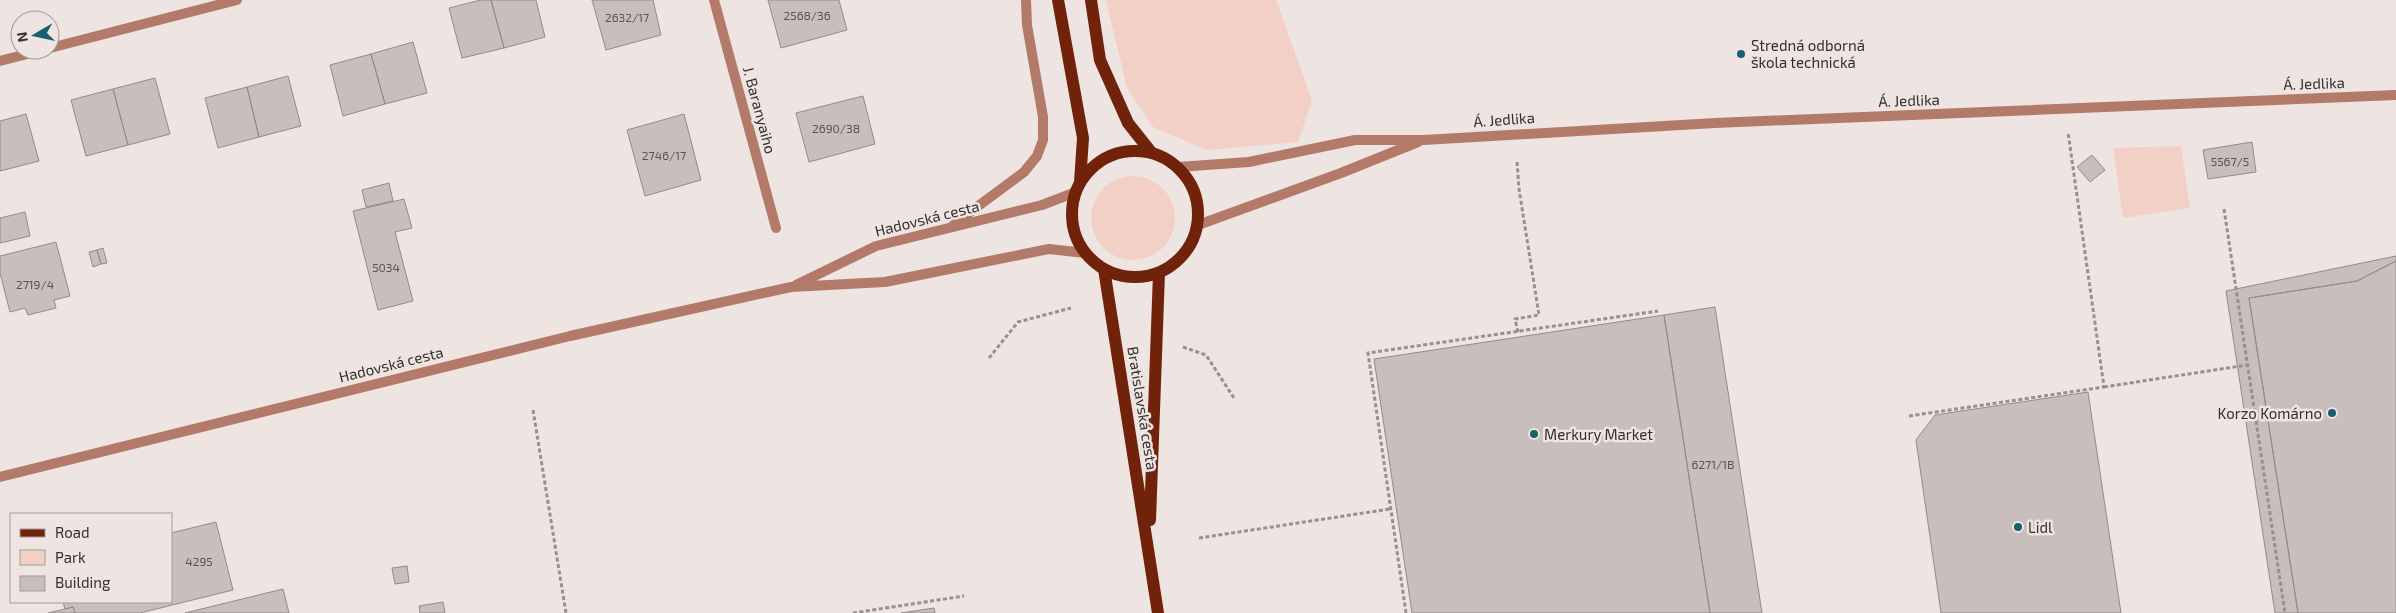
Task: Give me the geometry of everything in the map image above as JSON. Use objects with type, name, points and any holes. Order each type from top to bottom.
[{"type":"main road","points":[[1058,0],[1083,138],[1078,187],[1072,207],[1073,224],[1077,239],[1085,253],[1104,269],[1131,278],[1145,277],[1159,273],[1173,265],[1185,254],[1193,240],[1198,225],[1199,209],[1195,193],[1188,179],[1178,167],[1151,152],[1128,123],[1100,60],[1091,0]]},
{"type":"main road","points":[[1078,187],[1088,171],[1110,155],[1124,151],[1151,152]]},
{"type":"main road","name":"Bratislavská cesta","points":[[1104,269],[1158,613]]},
{"type":"main road","name":"Bratislavská cesta","points":[[1149,551],[1159,273]]},
{"type":"street","points":[[60,45],[237,0]]},
{"type":"street","name":"J. Baranyaiho","points":[[714,0],[776,228]]},
{"type":"street","points":[[950,227],[1024,172],[1037,156],[1043,140],[1043,117],[1027,25],[1026,0]]},
{"type":"street","name":"Á. Jedlika","points":[[1178,167],[1248,162],[1355,140],[1424,140],[1715,123],[2396,95]]},
{"type":"street","name":"Á. Jedlika","points":[[1198,225],[1341,173],[1424,140]]},
{"type":"street","name":"Hadovská cesta","points":[[791,287],[876,246],[1042,206],[1078,187]]},
{"type":"street","name":"Hadovská cesta","points":[[0,477],[570,336],[791,287],[885,282],[1049,249],[1085,253]]},
{"type":"path","points":[[2068,132],[2104,387]]},
{"type":"path","points":[[1517,162],[1520,198],[1539,315],[1515,319],[1518,332]]},
{"type":"path","points":[[2224,209],[2285,613]]},
{"type":"path","points":[[989,358],[1018,322],[1071,308]]},
{"type":"path","points":[[1406,613],[1368,353],[1658,311]]},
{"type":"path","points":[[1177,341],[1184,348],[1206,355],[1234,398]]},
{"type":"path","points":[[1909,416],[2247,365]]},
{"type":"path","points":[[533,410],[566,613]]},
{"type":"path","points":[[1199,538],[1390,509]]},
{"type":"path","points":[[853,613],[878,611],[964,596]]},
{"type":"green space","points":[[1106,0],[1276,0],[1312,100],[1298,142],[1207,150],[1153,127],[1127,88]]},
{"type":"green space","points":[[2181,146],[2190,208],[2123,218],[2113,148]]},
{"type":"green space","points":[[1125,176],[1141,176],[1157,183],[1168,194],[1175,210],[1172,234],[1163,248],[1157,253],[1141,260],[1125,260],[1109,253],[1098,242],[1091,226],[1091,210],[1098,194],[1109,183]]},
{"type":"building","points":[[481,0],[491,0],[504,48],[462,58],[449,8]]},
{"type":"building","points":[[491,0],[536,0],[545,37],[504,48]]},
{"type":"building","points":[[592,0],[653,0],[661,35],[606,50]]},
{"type":"building","points":[[768,0],[839,0],[847,30],[781,48]]},
{"type":"building","points":[[413,42],[427,93],[385,104],[371,54]]},
{"type":"building","points":[[371,54],[385,104],[343,116],[330,65]]},
{"type":"building","points":[[288,76],[301,126],[259,137],[247,87]]},
{"type":"building","points":[[155,78],[170,134],[128,145],[113,89]]},
{"type":"building","points":[[247,87],[259,137],[218,148],[205,98]]},
{"type":"building","points":[[113,89],[128,145],[86,156],[71,100]]},
{"type":"building","points":[[863,96],[875,144],[809,162],[796,113]]},
{"type":"building","points":[[26,114],[39,161],[0,171],[0,121]]},
{"type":"building","points":[[684,114],[701,180],[645,196],[627,130]]},
{"type":"building","points":[[2252,142],[2256,172],[2208,179],[2203,150]]},
{"type":"building","points":[[2092,155],[2105,170],[2090,182],[2077,167]]},
{"type":"building","points":[[389,183],[393,201],[366,207],[362,190]]},
{"type":"building","points":[[404,199],[412,228],[395,232],[413,301],[378,310],[353,211]]},
{"type":"building","points":[[25,212],[30,236],[0,243],[0,218]]},
{"type":"building","points":[[56,242],[70,296],[54,300],[56,308],[28,315],[25,308],[10,312],[0,273],[0,256]]},
{"type":"building","points":[[103,248],[107,263],[101,264],[97,250]]},
{"type":"building","points":[[97,250],[101,264],[93,267],[89,252]]},
{"type":"building","points":[[2396,256],[2396,261],[2357,281],[2249,298],[2298,613],[2275,613],[2226,291]]},
{"type":"building","name":"Korzo Komárno","points":[[2396,261],[2396,613],[2298,613],[2249,298],[2357,281]]},
{"type":"building","points":[[1715,307],[1762,613],[1710,613],[1664,315]]},
{"type":"building","name":"Merkury Market","points":[[1664,315],[1710,613],[1412,613],[1374,359]]},
{"type":"building","name":"Lidl","points":[[2088,392],[2121,613],[1941,613],[1916,440],[1935,415]]},
{"type":"building","points":[[216,522],[233,590],[140,613],[75,613],[73,607],[65,609],[63,603],[172,603],[172,533]]},
{"type":"building","points":[[407,566],[409,582],[395,584],[392,568]]},
{"type":"building","points":[[283,589],[289,613],[185,613]]},
{"type":"building","points":[[443,602],[445,613],[420,613],[419,606]]},
{"type":"building","points":[[73,607],[75,613],[48,613],[65,609]]},
{"type":"building","points":[[934,608],[935,613],[901,613]]},
{"type":"place","name":"Stredná odborná škola technická","points":[[1741,54]]},
{"type":"place","name":"Korzo Komárno","points":[[2332,413]]},
{"type":"place","name":"Merkury Market","points":[[1534,434]]},
{"type":"place","name":"Lidl","points":[[2018,527]]}]
